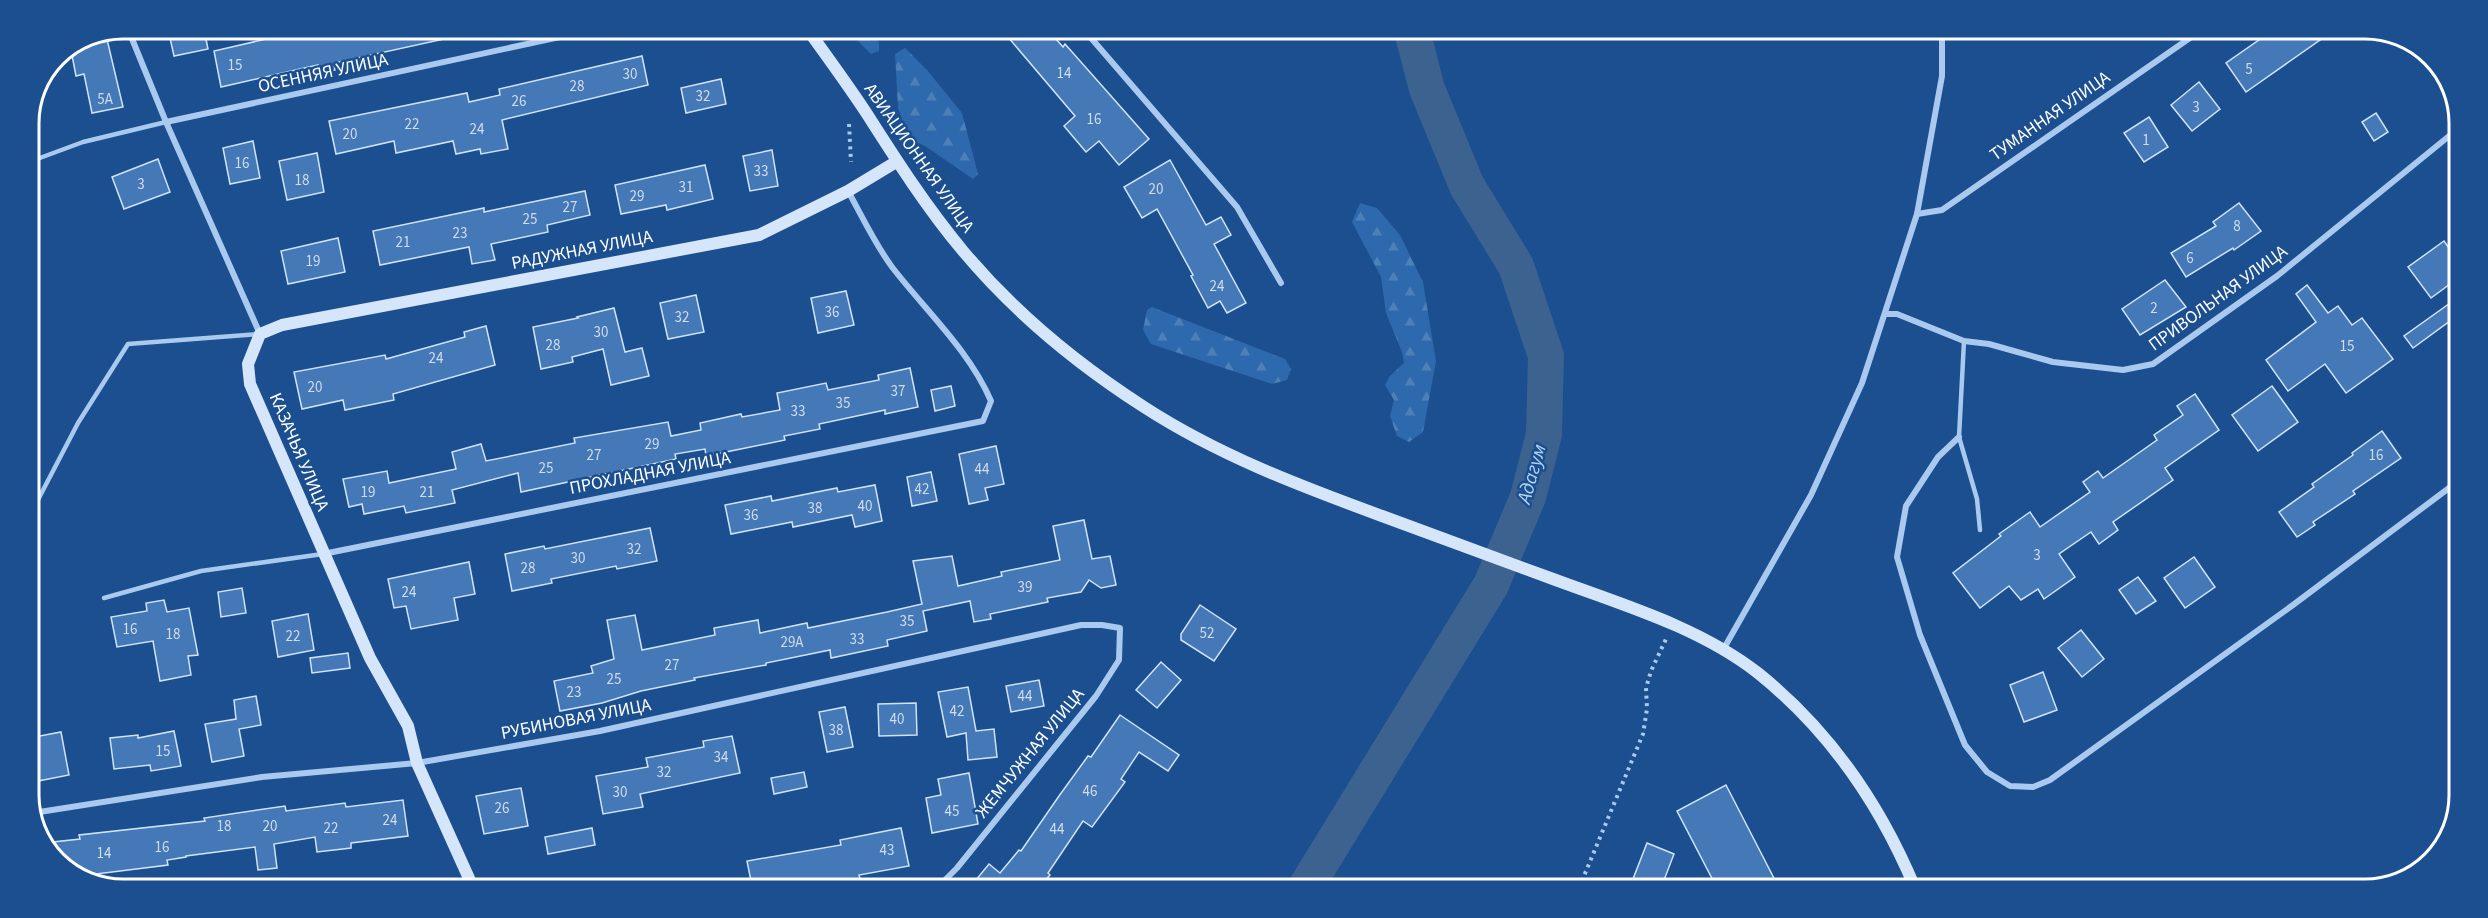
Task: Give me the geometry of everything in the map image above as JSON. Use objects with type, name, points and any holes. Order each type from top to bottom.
[{"type":"main road","name":"АВИАЦИОННАЯ УЛИЦА","points":[[814,39],[867,114],[896,162],[963,251],[1015,306],[1081,364],[1144,407],[1206,444],[1345,503],[1665,620],[1723,651],[1755,671],[1798,708],[1832,746],[1870,797],[1911,879]]},
{"type":"main road","name":"РАДУЖНАЯ УЛИЦА","points":[[260,334],[282,325],[759,235],[848,191],[896,162]]},
{"type":"main road","name":"КАЗАЧЬЯ УЛИЦА","points":[[260,334],[248,364],[250,384],[370,658],[408,726],[417,763],[469,879]]},
{"type":"street","points":[[132,39],[166,122],[260,334]]},
{"type":"street","name":"ОСЕННЯЯ УЛИЦА","points":[[166,122],[550,39]]},
{"type":"street","points":[[1092,39],[1237,207],[1281,283]]},
{"type":"street","points":[[1723,651],[1806,505],[1827,464],[1862,383],[1917,214],[1942,76],[1942,39]]},
{"type":"street","name":"ТУМАННАЯ УЛИЦА","points":[[1917,214],[1942,210],[2188,39]]},
{"type":"street","name":"ПРИВОЛЬНАЯ УЛИЦА","points":[[1885,314],[1897,314],[1964,341],[1989,344],[2053,362],[2122,370],[2153,364],[2277,276],[2449,136]]},
{"type":"street","name":"ПРОХЛАДНАЯ УЛИЦА","points":[[323,554],[983,421],[991,401],[982,380],[937,320],[891,265],[848,191]]},
{"type":"street","points":[[1959,437],[1938,457],[1906,506],[1897,557],[1920,634],[1965,745],[1987,772],[2010,786],[2033,787],[2050,780],[2293,605],[2449,488]]},
{"type":"street","name":"РУБИНОВАЯ УЛИЦА","points":[[41,812],[262,777],[417,763],[600,731],[1081,626],[1102,625],[1120,628]]},
{"type":"street","name":"ЖЕМЧУЖНАЯ УЛИЦА","points":[[946,879],[1096,696],[1119,660],[1120,628]]},
{"type":"lane","points":[[39,158],[83,142],[166,122]]},
{"type":"lane","points":[[39,498],[78,423],[128,344],[260,334]]},
{"type":"lane","points":[[1964,341],[1959,437],[1977,499],[1980,530]]},
{"type":"lane","points":[[104,598],[201,571],[323,554]]},
{"type":"path","points":[[849,124],[851,162]]},
{"type":"path","points":[[1583,879],[1643,734],[1647,709],[1646,688],[1666,639]]},
{"type":"green space","points":[[856,39],[877,39],[879,51],[871,54]]},
{"type":"green space","points":[[905,48],[927,70],[962,113],[978,174],[973,179],[925,146],[909,139],[898,108],[895,54]]},
{"type":"green space","points":[[1360,203],[1377,208],[1400,235],[1423,282],[1436,361],[1423,432],[1409,442],[1397,436],[1390,416],[1394,400],[1385,385],[1390,376],[1404,363],[1402,352],[1386,313],[1381,277],[1352,222]]},
{"type":"green space","points":[[1152,307],[1285,359],[1291,369],[1287,380],[1272,384],[1151,344],[1143,330],[1147,310]]},
{"type":"building","points":[[170,39],[206,39],[208,49],[174,56]]},
{"type":"building","points":[[266,39],[444,39],[334,63],[335,70],[319,74],[318,65],[221,87],[214,51]]},
{"type":"building","points":[[1010,39],[1056,39],[1063,47],[1065,44],[1149,139],[1119,165],[1099,141],[1086,152],[1064,126],[1075,116]]},
{"type":"building","points":[[2260,39],[2321,39],[2246,92],[2226,63]]},
{"type":"building","points":[[107,41],[123,107],[92,113],[84,74],[76,76],[72,56],[91,45]]},
{"type":"building","points":[[642,56],[648,85],[502,120],[508,149],[481,154],[480,149],[456,154],[453,141],[396,153],[394,141],[336,154],[329,121],[467,93],[469,102],[500,95],[499,89]]},
{"type":"building","points":[[721,79],[726,104],[686,113],[681,88]]},
{"type":"building","points":[[2199,82],[2220,109],[2192,131],[2171,105]]},
{"type":"building","points":[[2376,113],[2388,132],[2374,141],[2362,122]]},
{"type":"building","points":[[2149,117],[2168,147],[2144,162],[2124,133]]},
{"type":"building","points":[[253,141],[260,178],[230,184],[223,148]]},
{"type":"building","points":[[772,150],[778,186],[750,191],[743,156]]},
{"type":"building","points":[[317,153],[324,192],[287,200],[279,161]]},
{"type":"building","points":[[158,159],[170,192],[124,209],[112,177]]},
{"type":"building","points":[[1170,160],[1206,225],[1221,217],[1231,235],[1214,244],[1246,303],[1227,313],[1220,301],[1208,308],[1157,209],[1142,218],[1124,187]]},
{"type":"building","points":[[705,165],[713,199],[667,210],[666,205],[621,214],[615,185]]},
{"type":"building","points":[[585,191],[590,215],[547,225],[548,232],[491,244],[495,260],[472,264],[469,247],[380,265],[373,231],[484,208],[484,212]]},
{"type":"building","points":[[2239,203],[2261,231],[2234,250],[2233,248],[2186,277],[2171,253],[2216,226],[2213,222]]},
{"type":"building","points":[[338,238],[345,272],[288,284],[281,251]]},
{"type":"building","points":[[2444,241],[2449,248],[2449,285],[2431,298],[2408,267]]},
{"type":"building","points":[[2165,280],[2186,307],[2140,335],[2122,309]]},
{"type":"building","points":[[2307,285],[2328,313],[2338,306],[2352,325],[2362,318],[2393,359],[2346,393],[2325,364],[2288,391],[2266,360],[2316,322],[2296,294]]},
{"type":"building","points":[[846,291],[854,325],[818,333],[811,298]]},
{"type":"building","points":[[696,295],[704,332],[668,339],[660,303]]},
{"type":"building","points":[[2449,304],[2449,322],[2413,348],[2404,336]]},
{"type":"building","points":[[614,308],[625,352],[642,348],[649,376],[611,385],[603,349],[572,357],[573,362],[541,369],[533,327]]},
{"type":"building","points":[[486,326],[495,365],[393,394],[394,400],[345,410],[343,400],[302,409],[294,372],[385,355],[386,359],[465,337],[464,332]]},
{"type":"building","points":[[910,368],[918,407],[885,414],[885,410],[819,424],[820,429],[784,436],[785,440],[706,456],[705,449],[675,454],[676,459],[521,492],[518,473],[452,490],[455,503],[406,513],[404,506],[364,514],[362,504],[349,507],[343,479],[387,471],[389,483],[456,469],[452,452],[481,444],[486,461],[575,443],[574,438],[668,422],[671,436],[701,430],[700,423],[741,414],[742,417],[780,410],[777,393],[826,383],[828,390],[879,380],[878,375]]},
{"type":"building","points":[[951,386],[955,406],[935,411],[931,390]]},
{"type":"building","points":[[2272,386],[2298,422],[2258,451],[2232,415]]},
{"type":"building","points":[[2195,394],[2219,430],[2165,468],[2173,480],[2113,522],[2118,530],[2099,544],[2091,532],[2059,554],[2075,577],[2044,599],[2038,589],[2021,600],[2009,586],[1980,608],[1953,573],[2001,536],[1999,534],[2030,512],[2040,527],[2090,492],[2083,482],[2098,471],[2103,478],[2157,440],[2154,435],[2183,415],[2177,406]]},
{"type":"building","points":[[2382,431],[2401,458],[2353,491],[2355,494],[2313,522],[2315,525],[2297,537],[2279,512],[2314,487],[2312,484]]},
{"type":"building","points":[[996,446],[1004,484],[985,488],[988,500],[969,504],[959,454]]},
{"type":"building","points":[[931,472],[937,501],[912,506],[907,477]]},
{"type":"building","points":[[875,485],[882,521],[855,527],[852,515],[793,527],[792,522],[731,534],[725,505],[771,496],[772,501],[837,488],[838,492]]},
{"type":"building","points":[[1084,520],[1092,559],[1110,556],[1116,585],[1101,588],[1089,580],[1081,592],[1047,598],[1048,602],[990,614],[991,619],[974,622],[970,601],[923,611],[927,631],[887,640],[888,646],[831,658],[830,650],[694,678],[695,680],[641,691],[602,703],[560,711],[554,681],[593,673],[591,666],[614,659],[607,620],[635,615],[642,650],[715,635],[714,628],[758,620],[760,633],[807,623],[808,628],[887,612],[922,604],[913,561],[952,556],[958,586],[1002,576],[1001,572],[1060,560],[1053,526]]},
{"type":"building","points":[[650,528],[657,561],[617,569],[616,566],[551,579],[552,583],[512,591],[505,554],[544,546],[545,549]]},
{"type":"building","points":[[2194,557],[2215,587],[2185,608],[2164,578]]},
{"type":"building","points":[[469,562],[475,594],[454,598],[458,620],[411,629],[406,606],[394,608],[388,579]]},
{"type":"building","points":[[2138,577],[2156,601],[2136,614],[2119,590]]},
{"type":"building","points":[[242,588],[246,613],[221,617],[218,592]]},
{"type":"building","points":[[164,600],[167,612],[189,608],[198,655],[188,656],[191,675],[160,681],[153,641],[117,647],[111,617],[147,611],[146,603]]},
{"type":"building","points":[[1200,605],[1236,629],[1214,661],[1181,640],[1181,634]]},
{"type":"building","points":[[308,614],[314,650],[278,657],[272,621]]},
{"type":"building","points":[[2081,630],[2104,659],[2082,677],[2058,648]]},
{"type":"building","points":[[348,653],[350,668],[312,673],[310,658]]},
{"type":"building","points":[[1161,662],[1181,680],[1157,708],[1136,690]]},
{"type":"building","points":[[2043,672],[2057,710],[2024,722],[2010,685]]},
{"type":"building","points":[[1039,680],[1044,706],[1011,712],[1006,686]]},
{"type":"building","points":[[968,687],[976,731],[994,729],[997,757],[968,760],[966,733],[947,737],[938,692]]},
{"type":"building","points":[[256,696],[261,725],[239,729],[244,756],[212,762],[205,724],[236,719],[234,700]]},
{"type":"building","points":[[916,703],[917,735],[879,736],[878,704]]},
{"type":"building","points":[[845,707],[853,747],[827,752],[819,712]]},
{"type":"building","points":[[1120,715],[1179,755],[1168,771],[1139,752],[1121,779],[1125,782],[1092,827],[1083,821],[1048,873],[1050,875],[1046,879],[977,879],[989,864],[1000,873],[1019,850],[1021,851],[1088,756],[1091,757]]},
{"type":"building","points":[[174,731],[181,766],[151,771],[150,765],[114,769],[110,738],[138,735],[138,738]]},
{"type":"building","points":[[61,732],[69,775],[39,781],[39,736]]},
{"type":"building","points":[[732,736],[740,773],[640,794],[643,807],[603,814],[596,776],[648,767],[646,758],[704,747],[703,741]]},
{"type":"building","points":[[804,772],[807,787],[774,794],[771,778]]},
{"type":"building","points":[[969,773],[978,824],[932,833],[926,798],[941,795],[938,779]]},
{"type":"building","points":[[1726,785],[1774,879],[1712,879],[1677,811]]},
{"type":"building","points":[[521,788],[528,826],[484,834],[476,796]]},
{"type":"building","points":[[403,800],[408,836],[351,843],[351,848],[317,852],[315,837],[274,844],[277,868],[258,870],[255,847],[186,856],[167,860],[168,865],[94,874],[76,865],[53,842],[80,839],[79,835],[205,821],[204,818],[285,806],[286,811],[345,803],[346,807]]},
{"type":"building","points":[[592,828],[595,845],[548,854],[545,837]]},
{"type":"building","points":[[901,828],[909,866],[859,875],[860,879],[751,879],[747,861],[841,845],[840,840]]},
{"type":"building","points":[[1647,843],[1674,854],[1664,879],[1633,879]]},
{"type":"waterway","name":"Адагум","points":[[1311,879],[1491,585],[1528,497],[1544,434],[1546,356],[1516,266],[1467,186],[1427,89],[1414,39]]}]
